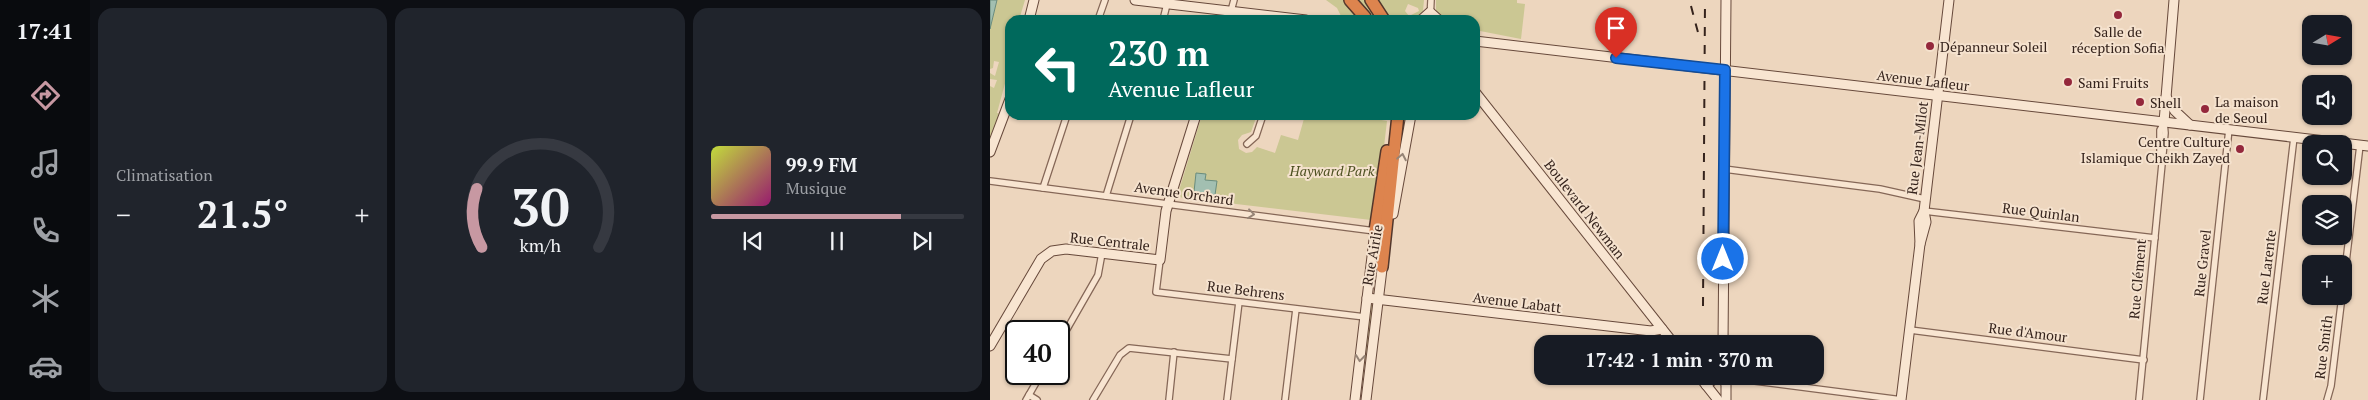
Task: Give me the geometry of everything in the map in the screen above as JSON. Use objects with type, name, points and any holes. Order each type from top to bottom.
[{"type":"highway","points":[[1350,0],[1363,15]]},
{"type":"highway","points":[[1372,0],[1381,15]]},
{"type":"highway","points":[[1375,231],[1390,120]]},
{"type":"highway","points":[[1382,266],[1397,120]]},
{"type":"main road","points":[[1030,15],[1034,0]]},
{"type":"main road","points":[[1135,0],[1224,15]]},
{"type":"main road","points":[[1723,335],[1726,0]]},
{"type":"main road","name":"Rue Jean-Milot","points":[[1902,400],[1920,244],[1926,222],[1925,199],[1949,0]]},
{"type":"main road","name":"Rue Clément","points":[[2164,122],[2174,0]]},
{"type":"main road","name":"Avenue Lafleur","points":[[1480,42],[2364,146]]},
{"type":"main road","points":[[2166,97],[2175,111],[2190,125]]},
{"type":"main road","name":"Boulevard Newman","points":[[1480,98],[1666,335]]},
{"type":"main road","points":[[990,152],[1005,112]]},
{"type":"main road","name":"Rue Centrale","points":[[990,346],[1046,255],[1066,249],[1160,260],[1168,204],[1194,120]]},
{"type":"main road","name":"Rue Airlie","points":[[1366,400],[1382,266],[1411,120]]},
{"type":"main road","name":"Rue Airlie","points":[[1355,400],[1375,231]]},
{"type":"main road","name":"Avenue Labatt","points":[[1367,298],[1651,331],[1662,330]]},
{"type":"main road","points":[[1706,385],[1718,400]]},
{"type":"main road","points":[[1726,385],[1726,400]]},
{"type":"street","points":[[1100,15],[1105,0]]},
{"type":"street","points":[[1229,15],[1234,0]]},
{"type":"street","points":[[1430,15],[1431,0]]},
{"type":"street","points":[[1164,15],[1167,4]]},
{"type":"street","points":[[1043,188],[1065,120]]},
{"type":"street","points":[[1106,196],[1130,120]]},
{"type":"street","points":[[1247,144],[1256,136],[1261,120]]},
{"type":"street","name":"Rue Clément","points":[[2139,400],[2161,160],[2160,134],[2164,122]]},
{"type":"street","name":"Rue Gravel","points":[[2200,400],[2229,129]]},
{"type":"street","name":"Rue Larente","points":[[2263,400],[2294,137]]},
{"type":"street","points":[[2348,255],[2364,146]]},
{"type":"street","points":[[1724,169],[1880,189],[1925,199]]},
{"type":"street","name":"Avenue Orchard","points":[[990,182],[1375,231]]},
{"type":"street","name":"Rue Quinlan","points":[[1924,210],[2154,238]]},
{"type":"street","points":[[1070,324],[1095,280],[1102,253]]},
{"type":"street","name":"Rue Behrens","points":[[1160,260],[1156,292],[1365,317]]},
{"type":"street","points":[[1227,400],[1239,302]]},
{"type":"street","name":"Rue Smith","points":[[2327,400],[2331,386],[2341,305]]},
{"type":"street","points":[[1285,400],[1296,309]]},
{"type":"street","name":"Rue d'Amour","points":[[1910,330],[2144,360]]},
{"type":"street","points":[[1093,400],[1117,358],[1126,350],[1136,348],[1232,359]]},
{"type":"street","points":[[1169,400],[1174,352]]},
{"type":"street","points":[[1035,385],[1027,398],[1037,400]]},
{"type":"street","points":[[1785,385],[1902,400]]},
{"type":"green space","points":[[997,0],[1025,0],[1020,15],[1005,15],[1005,83],[997,113],[1002,114],[990,143],[990,86],[994,88],[997,80],[990,79],[990,73],[995,76],[999,62],[994,61],[993,68],[990,69],[990,29]]},
{"type":"green space","points":[[1326,0],[1344,0],[1352,8],[1353,0],[1424,0],[1423,11],[1419,15],[1411,15],[1419,11],[1418,8],[1408,4],[1405,11],[1408,15],[1340,15],[1337,8]]},
{"type":"green space","points":[[1436,0],[1517,0],[1517,3],[1525,4],[1521,39],[1480,31],[1480,15],[1438,15],[1436,12]]},
{"type":"green space","name":"Hayward Park","points":[[1200,120],[1255,120],[1251,132],[1242,135],[1238,140],[1239,149],[1246,153],[1252,152],[1257,147],[1275,153],[1281,135],[1298,140],[1304,120],[1387,121],[1383,155],[1379,161],[1371,220],[1177,197]]},
{"type":"green space","points":[[1371,305],[1373,305],[1360,400]]},
{"type":"shaded area","points":[[990,0],[997,0],[990,29]]},
{"type":"shaded area","points":[[1196,173],[1206,174],[1205,180],[1217,181],[1215,195],[1194,192]]},
{"type":"railway","points":[[1703,306],[1705,0]]},
{"type":"railway","points":[[1691,6],[1700,40]]},
{"type":"place","name":"Salle de réception Sofia","points":[[2118,15]]},
{"type":"place","name":"Dépanneur Soleil","points":[[1930,46]]},
{"type":"place","name":"Sami Fruits","points":[[2068,82]]},
{"type":"place","name":"Shell","points":[[2140,102]]},
{"type":"place","name":"La maison de Seoul","points":[[2205,109]]},
{"type":"place","name":"Centre Culture Islamique Cheikh Zayed","points":[[2240,149]]},
{"type":"route","points":[[1616,58],[1725,70],[1723,259]]}]
